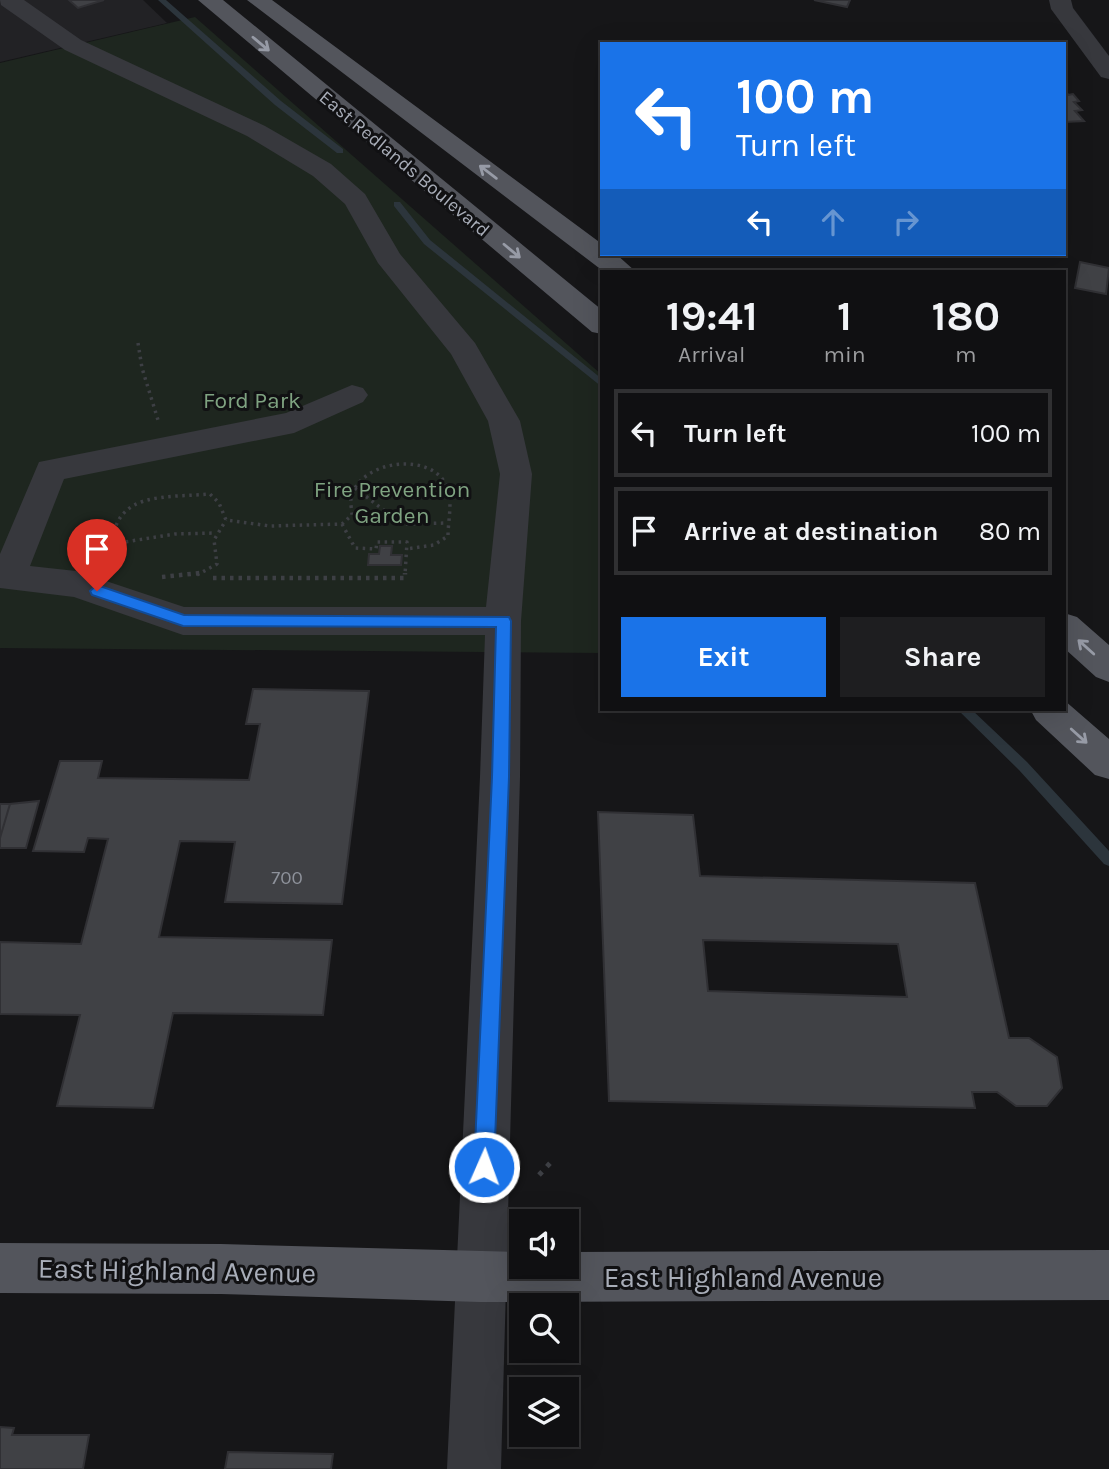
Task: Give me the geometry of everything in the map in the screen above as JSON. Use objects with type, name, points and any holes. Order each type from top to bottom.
[{"type":"main road","name":"East Redlands Boulevard","points":[[209,0],[600,323]]},
{"type":"main road","name":"East Redlands Boulevard","points":[[258,0],[600,255]]},
{"type":"main road","name":"East Redlands Boulevard","points":[[601,256],[620,270]]},
{"type":"main road","points":[[1066,629],[1109,667]]},
{"type":"main road","points":[[1051,711],[1109,763]]},
{"type":"main road","name":"East Highland Avenue","points":[[0,1268],[221,1269],[480,1277],[1109,1275]]},
{"type":"street","points":[[9,0],[73,45],[256,131],[322,170],[356,200],[388,257],[464,350],[504,421],[516,474],[503,621],[500,777],[474,1469]]},
{"type":"street","points":[[1060,0],[1062,9],[1109,72]]},
{"type":"street","points":[[352,395],[294,422],[51,470],[4,577],[75,584],[183,621],[503,621]]},
{"type":"path","points":[[138,343],[142,368],[166,447]]},
{"type":"path","points":[[226,520],[270,526],[342,524],[352,515],[348,503],[362,479],[385,466],[411,463],[437,474],[448,487],[448,536],[441,543],[427,548],[406,549]]},
{"type":"path","points":[[355,488],[402,524],[447,523]]},
{"type":"path","points":[[128,569],[120,565],[111,544],[113,527],[127,510],[144,501],[210,494],[219,503],[226,520]]},
{"type":"path","points":[[156,577],[196,575],[214,567],[217,564],[212,553],[215,533],[226,520]]},
{"type":"path","points":[[213,578],[405,578],[407,542],[377,542],[376,549],[355,548],[342,524]]},
{"type":"path","points":[[111,544],[174,534],[215,533]]},
{"type":"path","points":[[539,1175],[554,1159]]},
{"type":"shaded area","points":[[0,0],[143,0],[167,23],[0,62]]},
{"type":"green space","name":"Ford Park","points":[[195,17],[600,373],[600,653],[0,648],[0,63]]},
{"type":"building","points":[[69,0],[104,0],[78,8]]},
{"type":"building","points":[[814,0],[850,0],[847,7]]},
{"type":"building","points":[[1066,90],[1068,95],[1073,94],[1079,101],[1074,102],[1082,110],[1075,111],[1084,121],[1066,122]]},
{"type":"building","points":[[1080,262],[1109,268],[1106,294],[1075,288]]},
{"type":"building","points":[[380,546],[392,546],[391,555],[402,555],[401,565],[368,565],[369,554],[379,554]]},
{"type":"building","points":[[253,689],[369,691],[342,904],[225,902],[235,842],[180,841],[159,937],[332,940],[323,1015],[173,1013],[153,1108],[57,1106],[80,1015],[0,1014],[0,942],[81,944],[108,839],[88,838],[84,852],[33,851],[60,761],[102,761],[98,778],[249,780],[260,724],[246,724]]},
{"type":"building","points":[[39,801],[26,848],[0,848],[0,838],[10,804]]},
{"type":"building","points":[[0,804],[10,804],[0,838]]},
{"type":"building","points":[[598,812],[693,815],[700,876],[975,883],[1009,1038],[1029,1038],[1057,1057],[1062,1088],[1047,1106],[1016,1106],[997,1092],[972,1092],[975,1108],[609,1101]],"holes":[[[703,940],[898,944],[907,997],[708,991]]]},
{"type":"building","points":[[0,1427],[14,1428],[12,1435],[89,1435],[83,1469],[0,1469]]},
{"type":"building","points":[[228,1452],[333,1454],[331,1469],[225,1469]]},
{"type":"waterway","points":[[162,0],[278,103],[340,151]]},
{"type":"waterway","points":[[397,204],[427,242],[600,382]]},
{"type":"waterway","points":[[965,711],[1023,766],[1109,860]]},
{"type":"route","points":[[97,591],[183,621],[503,621],[500,777],[484,1167]]},
{"type":"park label","name":"Fire Prevention Garden","points":[[392,502]]}]
